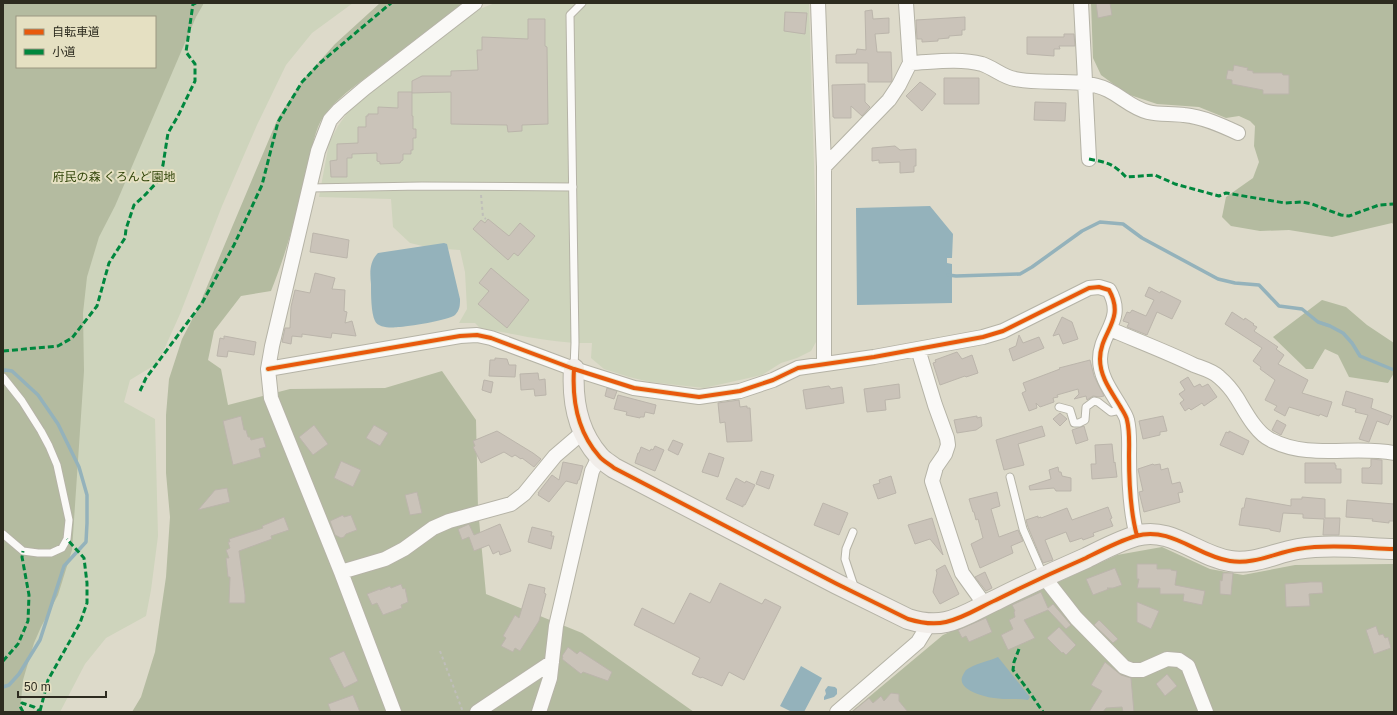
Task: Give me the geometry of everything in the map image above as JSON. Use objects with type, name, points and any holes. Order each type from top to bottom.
[{"type":"street","points":[[394,712],[341,572],[271,398],[268,370],[284,289],[318,151],[330,120],[339,110],[365,88],[475,3]]},
{"type":"street","points":[[818,3],[824,167],[824,364]]},
{"type":"street","points":[[824,167],[889,100],[910,64],[906,3]]},
{"type":"street","points":[[1081,3],[1089,159]]},
{"type":"street","points":[[910,64],[961,60],[984,65],[1000,74],[1015,79],[1086,84],[1108,90],[1130,105],[1147,112],[1184,115],[1210,121],[1238,133]]},
{"type":"street","points":[[268,370],[460,336],[478,335],[506,343],[634,388],[698,396],[740,391],[773,380],[798,368],[843,362],[982,337],[1003,331],[1089,288],[1100,288],[1109,290],[1114,298],[1115,312],[1110,329],[1103,344],[1100,359],[1102,377],[1127,418],[1132,519],[1137,536]]},
{"type":"street","points":[[1110,329],[1174,355],[1217,376],[1237,397],[1244,412],[1269,440],[1288,447],[1308,450],[1378,450],[1394,453]]},
{"type":"street","points":[[918,349],[948,445],[945,454],[936,467],[932,481],[962,573],[985,605]]},
{"type":"street","points":[[574,368],[574,404],[583,432],[599,457],[614,468],[908,619],[929,624],[947,622],[967,614],[1122,541],[1137,536],[1154,533],[1175,538],[1214,558],[1231,562],[1271,557],[1298,550],[1318,548],[1394,549]]},
{"type":"street","points":[[341,572],[385,559],[404,550],[433,528],[449,521],[511,504],[524,494],[555,456],[583,432]]},
{"type":"street","points":[[539,712],[550,678],[556,626],[592,471],[599,457]]},
{"type":"street","points":[[1044,577],[1076,618],[1124,667],[1132,670],[1142,670],[1167,659],[1179,660],[1188,666],[1206,712]]},
{"type":"street","points":[[838,712],[918,642],[929,624]]},
{"type":"street","points":[[477,712],[552,662]]},
{"type":"lane","points":[[574,368],[575,343],[570,15],[582,3]]},
{"type":"lane","points":[[309,188],[573,186]]},
{"type":"lane","points":[[3,377],[22,401],[49,446],[57,465],[68,520],[67,538],[62,548],[51,553],[23,551],[3,534]]},
{"type":"lane","points":[[1059,407],[1070,410],[1074,423],[1079,423],[1085,420],[1086,406],[1094,401],[1098,402],[1111,412],[1121,408]]},
{"type":"lane","points":[[1010,477],[1023,529],[1044,577]]},
{"type":"lane","points":[[853,532],[846,549],[845,559],[856,593]]},
{"type":"path","points":[[480,186],[483,217],[486,220]]},
{"type":"path","points":[[440,651],[463,712]]},
{"type":"green space","name":"府民の森 くろんど園地","points":[[3,3],[353,3],[312,33],[286,65],[257,125],[222,206],[180,314],[158,363],[130,380],[124,402],[155,419],[158,536],[146,616],[106,638],[85,664],[60,712],[3,712]]},
{"type":"green space","points":[[3,3],[204,3],[196,17],[115,206],[99,237],[87,277],[83,313],[84,371],[72,550],[58,595],[34,643],[23,680],[20,712],[3,712]]},
{"type":"green space","points":[[380,3],[463,3],[347,92],[324,117],[316,133],[294,220],[271,291],[241,296],[214,331],[208,360],[221,369],[228,405],[290,389],[385,388],[442,371],[476,420],[478,509],[486,594],[582,633],[694,712],[132,712],[141,697],[155,652],[166,577],[170,517],[166,473],[166,415],[169,379],[182,339],[198,308],[278,118],[302,81],[335,44]]},
{"type":"green space","points":[[495,3],[809,3],[819,326],[816,342],[811,351],[797,358],[781,363],[762,375],[704,388],[650,382],[629,377],[604,369],[591,358],[592,343],[564,342],[521,336],[480,328],[475,323],[459,323],[467,309],[465,272],[460,250],[431,248],[410,243],[393,227],[391,199],[319,197],[329,143],[338,126],[352,106],[472,12]]},
{"type":"green space","points":[[1091,3],[1394,3],[1394,225],[1392,223],[1332,237],[1289,230],[1260,231],[1231,226],[1222,217],[1226,197],[1253,178],[1259,162],[1254,146],[1255,126],[1250,121],[1239,116],[1226,118],[1199,107],[1157,104],[1127,94],[1101,75],[1093,58]]},
{"type":"green space","points":[[1322,300],[1346,307],[1367,325],[1394,343],[1394,373],[1388,383],[1349,377],[1338,355],[1325,349],[1313,369],[1306,369],[1273,337]]},
{"type":"green space","points":[[1162,547],[1210,569],[1243,575],[1295,565],[1394,564],[1394,712],[851,712],[943,635],[1117,555]]},
{"type":"water","points":[[930,206],[953,234],[952,258],[947,258],[947,263],[952,264],[952,303],[857,305],[856,208]]},
{"type":"water","points":[[444,243],[447,244],[460,299],[457,313],[445,319],[410,326],[389,327],[379,325],[375,321],[372,308],[370,276],[375,256],[378,253]]},
{"type":"water","points":[[998,657],[1030,697],[1028,700],[998,699],[984,696],[972,691],[963,684],[963,675],[966,670],[977,664]]},
{"type":"water","points":[[801,666],[822,678],[804,712],[792,712],[780,706]]},
{"type":"water","points":[[828,686],[835,687],[837,689],[837,694],[834,697],[824,700],[826,694],[825,690]]},
{"type":"building","points":[[1096,3],[1110,3],[1112,15],[1098,18]]},
{"type":"building","points":[[872,10],[873,19],[889,18],[889,33],[875,34],[877,52],[891,52],[891,82],[868,82],[868,63],[836,63],[836,55],[856,54],[857,49],[866,50],[865,11]]},
{"type":"building","points":[[785,12],[807,13],[805,34],[784,31]]},
{"type":"building","points":[[965,17],[965,30],[962,30],[962,35],[949,36],[949,38],[938,39],[938,41],[922,42],[922,39],[917,39],[916,20]]},
{"type":"building","points":[[528,19],[545,19],[548,124],[522,125],[522,131],[508,132],[507,125],[451,124],[451,92],[412,93],[412,81],[422,76],[451,76],[451,71],[478,70],[477,50],[482,50],[482,37],[528,39]]},
{"type":"building","points":[[1064,34],[1074,34],[1075,46],[1059,46],[1060,49],[1054,49],[1054,56],[1027,54],[1027,37],[1064,37]]},
{"type":"building","points":[[1234,65],[1248,68],[1247,70],[1253,71],[1253,73],[1282,73],[1283,75],[1289,75],[1289,94],[1263,94],[1263,90],[1232,84],[1232,80],[1226,79],[1228,70],[1233,71]]},
{"type":"building","points":[[944,78],[979,78],[979,104],[944,104]]},
{"type":"building","points":[[920,82],[936,94],[922,111],[906,96]]},
{"type":"building","points":[[865,84],[865,102],[870,107],[862,116],[851,106],[851,118],[834,118],[832,85]]},
{"type":"building","points":[[398,92],[412,92],[413,129],[416,129],[416,138],[413,138],[413,150],[411,150],[411,154],[403,154],[403,160],[400,163],[380,164],[380,162],[377,161],[377,153],[352,154],[352,158],[347,158],[347,177],[331,177],[330,161],[337,160],[337,144],[358,143],[358,127],[366,127],[366,116],[368,116],[368,114],[378,114],[378,107],[398,108]]},
{"type":"building","points":[[1035,102],[1066,103],[1065,121],[1034,120]]},
{"type":"building","points":[[895,146],[900,150],[916,149],[916,166],[914,166],[914,172],[900,173],[900,162],[879,163],[879,160],[872,161],[872,148]]},
{"type":"building","points":[[488,219],[509,236],[520,223],[535,236],[518,256],[514,253],[508,260],[473,229],[481,220],[485,223]]},
{"type":"building","points":[[313,233],[349,240],[347,258],[310,252]]},
{"type":"building","points":[[491,268],[529,300],[507,328],[478,304],[489,291],[479,283]]},
{"type":"building","points":[[315,273],[335,278],[332,289],[345,290],[344,311],[347,312],[345,323],[352,321],[356,336],[332,333],[331,338],[302,334],[302,337],[292,336],[291,344],[282,342],[285,328],[290,328],[291,307],[295,290],[310,293]]},
{"type":"building","points":[[1149,287],[1181,301],[1172,319],[1157,312],[1147,335],[1127,327],[1129,323],[1123,321],[1127,312],[1130,313],[1132,310],[1146,316],[1154,300],[1145,296]]},
{"type":"building","points":[[1232,312],[1244,320],[1245,318],[1254,324],[1253,325],[1257,327],[1254,331],[1278,347],[1276,349],[1284,355],[1278,364],[1308,380],[1302,393],[1332,402],[1327,417],[1289,407],[1285,416],[1274,410],[1277,406],[1265,400],[1275,380],[1260,369],[1261,367],[1253,361],[1262,348],[1225,324]]},
{"type":"building","points":[[1062,317],[1072,322],[1078,339],[1063,344],[1059,334],[1053,336]]},
{"type":"building","points":[[1019,335],[1023,343],[1039,337],[1044,348],[1013,361],[1009,349],[1016,346]]},
{"type":"building","points":[[224,336],[256,342],[254,355],[228,351],[227,357],[217,356],[220,338],[224,339]]},
{"type":"building","points":[[957,352],[962,359],[972,355],[978,373],[940,385],[933,363],[936,362],[935,360]]},
{"type":"building","points":[[495,358],[507,359],[509,365],[516,365],[515,377],[489,376],[490,360],[495,360]]},
{"type":"building","points":[[1090,360],[1094,376],[1104,396],[1093,396],[1087,400],[1086,396],[1074,399],[1079,394],[1078,389],[1057,395],[1058,397],[1053,398],[1054,402],[1040,407],[1036,403],[1037,408],[1029,411],[1022,393],[1026,391],[1023,383],[1060,369],[1059,368]]},
{"type":"building","points":[[538,373],[539,380],[545,379],[546,395],[535,396],[534,389],[521,390],[520,374]]},
{"type":"building","points":[[1188,377],[1194,387],[1200,384],[1202,387],[1208,384],[1217,397],[1204,406],[1202,403],[1191,410],[1189,408],[1185,411],[1180,403],[1184,400],[1179,394],[1185,390],[1180,382]]},
{"type":"building","points":[[484,380],[493,382],[491,393],[482,390]]},
{"type":"building","points":[[899,384],[900,398],[885,400],[886,410],[867,412],[864,389]]},
{"type":"building","points":[[829,386],[831,389],[842,387],[844,403],[806,409],[803,390]]},
{"type":"building","points":[[607,388],[617,391],[614,399],[605,396]]},
{"type":"building","points":[[1346,391],[1373,399],[1371,408],[1392,416],[1388,425],[1377,421],[1369,442],[1359,439],[1368,415],[1355,412],[1356,409],[1342,405]]},
{"type":"building","points":[[618,395],[656,405],[654,414],[645,412],[644,417],[640,418],[626,415],[627,412],[614,409]]},
{"type":"building","points":[[739,400],[740,407],[747,406],[747,408],[750,408],[752,441],[727,442],[725,422],[720,423],[718,403]]},
{"type":"building","points":[[1060,413],[1067,419],[1060,426],[1053,419]]},
{"type":"building","points":[[241,416],[244,430],[246,430],[248,437],[250,437],[251,440],[263,437],[266,447],[259,449],[261,457],[233,465],[223,421]]},
{"type":"building","points":[[977,416],[977,418],[981,417],[982,426],[976,430],[957,433],[954,420]]},
{"type":"building","points":[[1163,416],[1167,431],[1160,432],[1160,435],[1143,439],[1139,421]]},
{"type":"building","points":[[1277,420],[1286,425],[1281,435],[1272,430]]},
{"type":"building","points":[[314,425],[328,444],[313,455],[299,437]]},
{"type":"building","points":[[374,425],[388,433],[380,446],[366,438]]},
{"type":"building","points":[[1042,426],[1045,436],[1018,444],[1024,465],[1004,470],[996,440]]},
{"type":"building","points":[[1084,426],[1088,440],[1076,444],[1072,430]]},
{"type":"building","points":[[497,431],[541,459],[534,467],[522,458],[521,459],[515,455],[512,457],[504,452],[481,463],[473,447],[475,446],[473,441]]},
{"type":"building","points":[[1229,431],[1249,441],[1243,455],[1220,445],[1226,432],[1229,433]]},
{"type":"building","points":[[673,440],[683,444],[678,455],[668,450]]},
{"type":"building","points":[[1112,444],[1117,477],[1092,479],[1091,464],[1096,464],[1095,445]]},
{"type":"building","points":[[655,446],[664,450],[655,471],[635,463],[641,447],[650,451],[651,449],[653,450]]},
{"type":"building","points":[[709,453],[724,458],[718,477],[702,472]]},
{"type":"building","points":[[1371,459],[1382,460],[1382,484],[1362,483],[1362,468],[1369,468],[1371,466]]},
{"type":"building","points":[[341,461],[361,470],[353,487],[334,478]]},
{"type":"building","points":[[563,462],[583,466],[579,480],[577,484],[566,481],[549,502],[538,495],[538,493],[552,475],[559,480]]},
{"type":"building","points":[[1305,463],[1335,463],[1336,469],[1341,469],[1341,483],[1305,483]]},
{"type":"building","points":[[1153,464],[1160,464],[1161,470],[1168,468],[1172,484],[1180,482],[1183,492],[1178,493],[1180,502],[1144,512],[1139,492],[1143,491],[1138,469]]},
{"type":"building","points":[[1058,467],[1062,476],[1071,478],[1071,491],[1056,491],[1054,488],[1030,490],[1029,486],[1051,479],[1049,470]]},
{"type":"building","points":[[761,471],[774,475],[769,489],[756,484]]},
{"type":"building","points":[[891,476],[896,493],[878,499],[873,485],[880,483],[879,480]]},
{"type":"building","points":[[736,478],[745,483],[746,481],[755,485],[743,507],[726,499]]},
{"type":"building","points":[[227,488],[230,502],[198,510],[215,490]]},
{"type":"building","points":[[417,492],[422,513],[410,515],[405,495]]},
{"type":"building","points":[[997,492],[1000,506],[991,509],[999,537],[1018,530],[1023,541],[1011,546],[1013,553],[980,568],[971,544],[983,538],[978,519],[976,520],[969,499]]},
{"type":"building","points":[[1302,497],[1325,499],[1325,518],[1340,518],[1339,535],[1323,535],[1324,519],[1303,518],[1303,514],[1283,513],[1280,532],[1270,529],[1239,525],[1242,508],[1244,508],[1246,498],[1291,506],[1291,499],[1302,499]]},
{"type":"building","points":[[1347,500],[1394,504],[1394,521],[1389,521],[1389,523],[1372,521],[1373,519],[1346,517]]},
{"type":"building","points":[[823,503],[848,513],[839,535],[814,525]]},
{"type":"building","points":[[1108,507],[1113,526],[1093,533],[1094,536],[1083,540],[1082,538],[1070,542],[1066,532],[1045,540],[1053,560],[1043,563],[1026,520],[1038,516],[1038,518],[1041,518],[1067,508],[1072,520]]},
{"type":"building","points":[[343,515],[344,517],[351,515],[357,530],[346,534],[341,538],[335,535],[330,521]]},
{"type":"building","points":[[284,517],[289,530],[271,536],[272,539],[239,551],[245,603],[229,603],[230,577],[228,577],[226,558],[229,558],[226,550],[230,548],[228,542],[230,542],[229,539],[263,528],[262,526]]},
{"type":"building","points":[[932,518],[943,555],[930,539],[915,544],[908,525]]},
{"type":"building","points":[[469,524],[474,535],[500,524],[511,551],[500,555],[499,551],[493,554],[489,545],[474,551],[469,537],[462,540],[458,529]]},
{"type":"building","points":[[532,527],[552,532],[551,536],[554,536],[551,549],[528,542]]},
{"type":"building","points":[[1137,564],[1157,564],[1157,569],[1171,569],[1177,571],[1175,585],[1205,591],[1202,605],[1183,601],[1184,594],[1160,594],[1160,588],[1137,588],[1139,579],[1137,579]]},
{"type":"building","points":[[945,565],[959,594],[940,604],[933,592],[937,573],[936,570]]},
{"type":"building","points":[[1115,568],[1122,585],[1107,588],[1109,589],[1093,595],[1086,579]]},
{"type":"building","points":[[985,572],[992,588],[986,591],[975,577]]},
{"type":"building","points":[[1223,573],[1233,573],[1231,595],[1220,594],[1220,580],[1222,581]]},
{"type":"building","points":[[1322,582],[1323,593],[1309,594],[1310,606],[1286,607],[1285,584]]},
{"type":"building","points":[[720,583],[762,604],[765,599],[781,607],[744,680],[729,672],[722,686],[692,674],[700,658],[634,625],[642,608],[674,624],[690,593],[710,603]]},
{"type":"building","points":[[401,584],[403,589],[405,588],[408,602],[401,605],[402,608],[383,615],[377,603],[372,605],[367,594]]},
{"type":"building","points":[[529,584],[545,588],[544,593],[546,594],[539,621],[520,651],[515,648],[513,652],[501,646],[506,638],[503,636],[515,615],[519,618]]},
{"type":"building","points":[[1041,592],[1048,608],[1053,604],[1071,625],[1066,629],[1048,610],[1024,620],[1035,638],[1008,650],[1001,635],[1013,629],[1009,620],[1015,617],[1015,611],[1012,605]]},
{"type":"building","points":[[1137,602],[1159,611],[1151,629],[1137,622]]},
{"type":"building","points":[[986,618],[992,632],[969,642],[966,636],[962,638],[958,630]]},
{"type":"building","points":[[1099,620],[1118,639],[1113,643],[1094,625]]},
{"type":"building","points":[[1376,626],[1379,635],[1383,634],[1385,638],[1388,637],[1391,648],[1374,654],[1366,630]]},
{"type":"building","points":[[1059,627],[1076,645],[1066,655],[1047,638]]},
{"type":"building","points":[[568,647],[577,654],[580,651],[612,672],[608,681],[583,672],[581,674],[562,659],[562,656]]},
{"type":"building","points":[[344,651],[358,681],[344,688],[329,658]]},
{"type":"building","points":[[1105,662],[1121,675],[1131,678],[1134,712],[1123,712],[1122,707],[1106,708],[1103,712],[1089,712],[1102,691],[1091,685]]},
{"type":"building","points":[[1167,674],[1177,686],[1165,696],[1156,684]]},
{"type":"building","points":[[891,693],[899,694],[899,701],[908,712],[852,712],[869,698],[873,703],[881,696],[884,701]]},
{"type":"building","points":[[353,695],[360,712],[331,712],[328,704]]},
{"type":"waterway","points":[[948,275],[1020,274],[1082,231],[1100,222],[1123,224],[1142,238],[1218,279],[1235,283],[1259,285],[1279,306],[1302,309],[1318,322],[1343,333],[1352,343],[1360,356],[1394,370]]},
{"type":"waterway","points":[[3,371],[12,371],[38,395],[58,424],[79,467],[87,495],[86,542],[64,566],[40,640],[19,674],[9,685],[3,687]]},
{"type":"marked path","points":[[3,351],[58,346],[72,338],[97,306],[109,263],[125,238],[126,229],[134,205],[159,180],[168,133],[195,81],[195,64],[186,52],[193,4],[196,3]]},
{"type":"marked path","points":[[140,391],[146,378],[202,303],[234,245],[262,185],[278,122],[302,82],[320,63],[391,3]]},
{"type":"marked path","points":[[1089,159],[1110,164],[1126,177],[1155,175],[1175,184],[1219,196],[1226,193],[1285,203],[1302,202],[1312,204],[1341,215],[1349,216],[1379,205],[1394,204]]},
{"type":"marked path","points":[[40,711],[48,680],[80,623],[87,603],[87,583],[84,558],[67,539]]},
{"type":"marked path","points":[[3,661],[18,644],[28,621],[29,595],[22,557],[23,551]]},
{"type":"marked path","points":[[1019,649],[1014,662],[1013,670],[1043,712]]},
{"type":"marked path","points":[[23,712],[20,706],[22,703],[34,707],[41,712]]},
{"type":"cycle path","points":[[268,369],[460,336],[477,335],[491,338],[574,369],[634,388],[699,397],[740,391],[773,380],[798,368],[874,357],[983,337],[1003,331],[1089,288],[1099,287],[1109,290],[1115,310],[1114,318],[1101,350],[1100,366],[1104,378],[1127,420],[1129,434],[1130,496],[1137,536]]},
{"type":"cycle path","points":[[574,369],[575,404],[581,426],[592,446],[601,458],[614,468],[837,584],[908,619],[918,622],[936,623],[959,618],[1117,543],[1136,536],[1149,534],[1172,538],[1206,554],[1239,562],[1256,560],[1298,549],[1322,547],[1394,549]]}]
